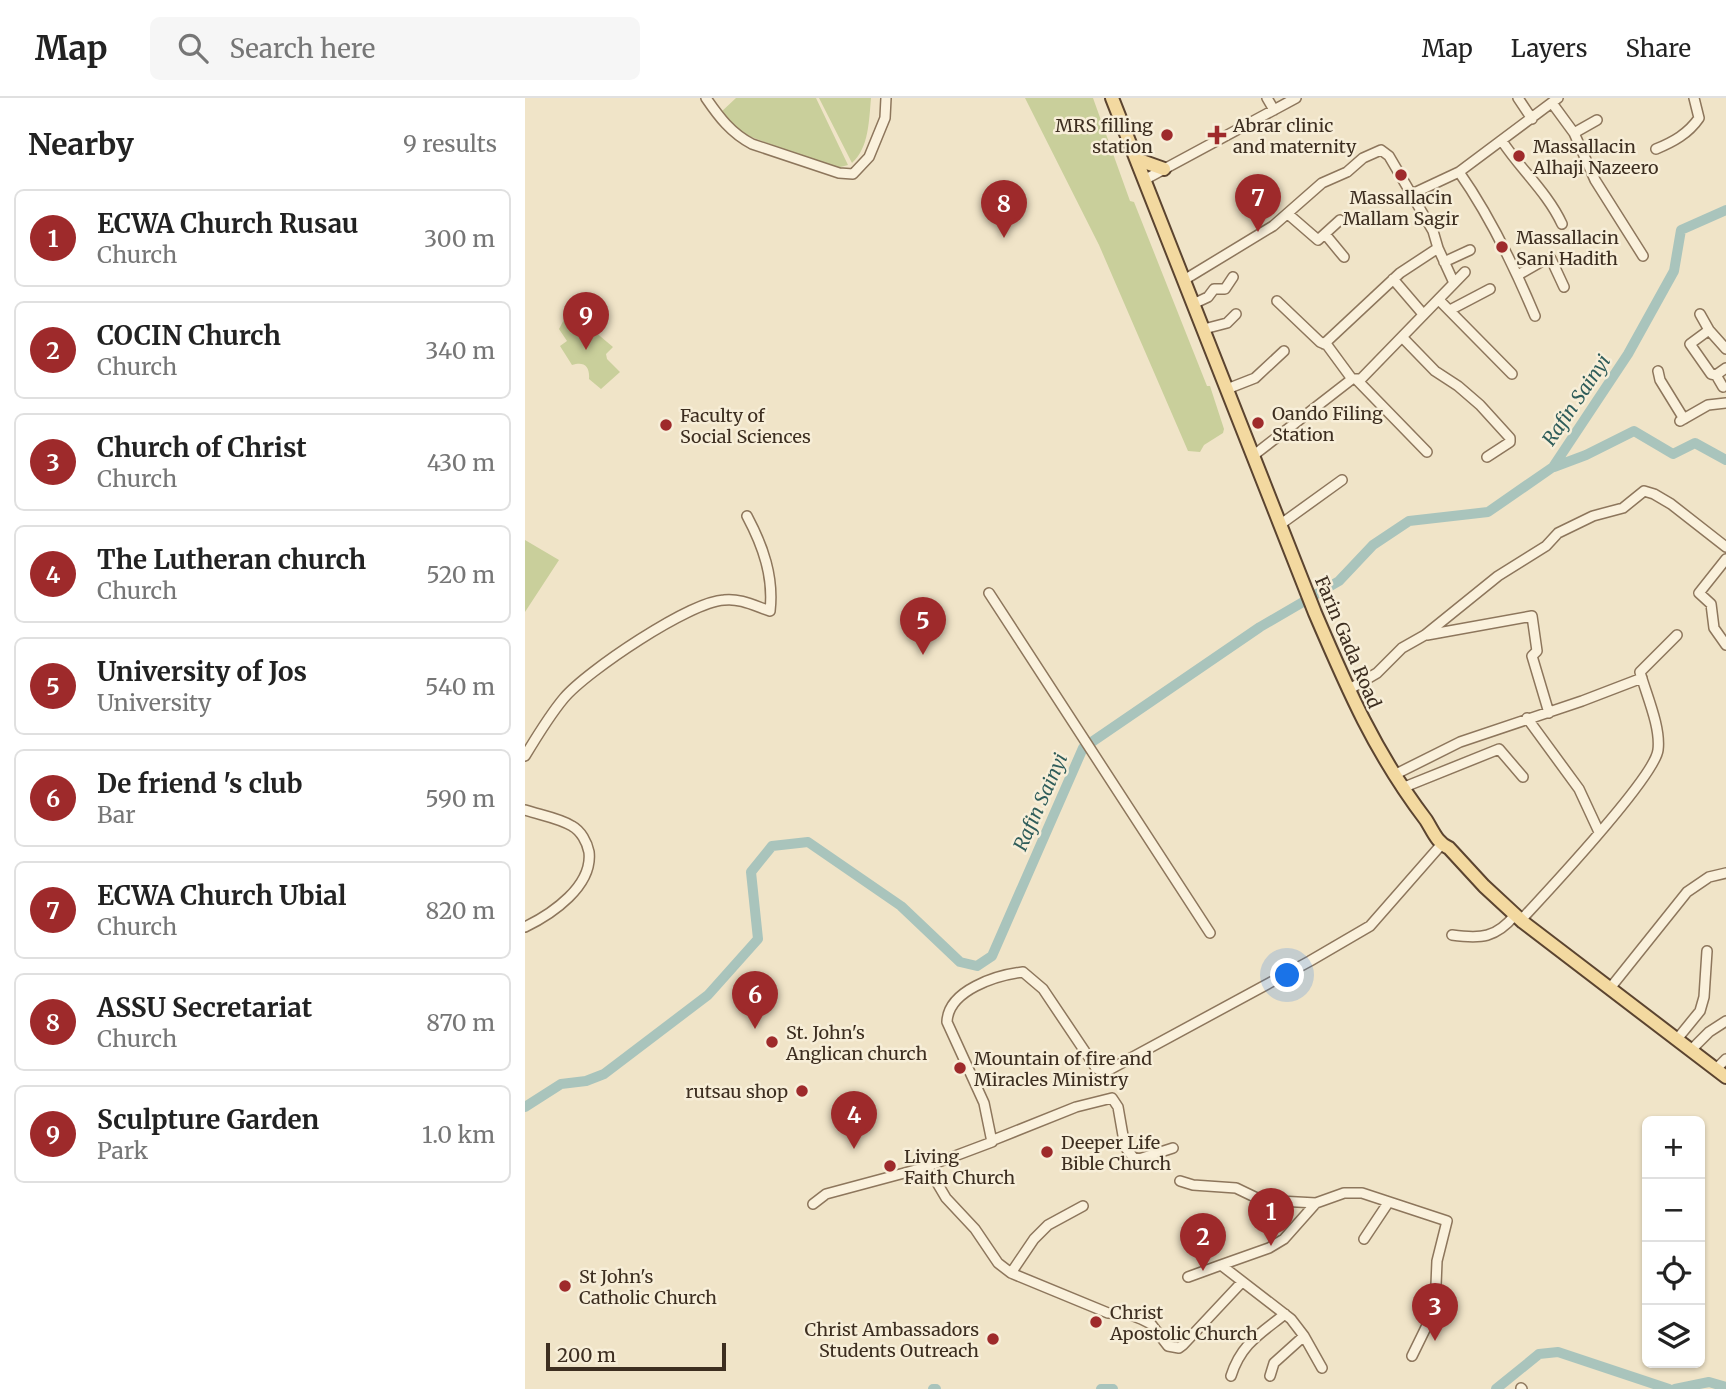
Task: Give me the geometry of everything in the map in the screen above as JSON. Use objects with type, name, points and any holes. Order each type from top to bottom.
[{"type":"main road","name":"Farin Gada Road","points":[[1111,98],[1315,613],[1369,734],[1402,788],[1441,845],[1448,848],[1518,917],[1721,1073]]},
{"type":"main road","points":[[1136,159],[1161,170],[1151,198]]},
{"type":"street","points":[[706,98],[726,125],[741,139],[839,173],[853,174],[869,157],[885,118],[885,98]]},
{"type":"street","points":[[1267,98],[1274,110]]},
{"type":"street","points":[[1144,180],[1296,98]]},
{"type":"street","points":[[1518,98],[1532,119]]},
{"type":"street","points":[[1656,149],[1674,141],[1695,124],[1699,118],[1694,98]]},
{"type":"street","points":[[1412,194],[1459,172],[1555,100],[1595,180],[1643,256]]},
{"type":"street","points":[[1574,134],[1598,120]]},
{"type":"street","points":[[1502,141],[1514,160],[1549,199],[1562,224]]},
{"type":"street","points":[[1184,280],[1265,231],[1322,183],[1347,172],[1363,158],[1381,150],[1389,156],[1433,231],[1454,283]]},
{"type":"street","points":[[1459,172],[1475,194],[1518,275],[1535,316]]},
{"type":"street","points":[[1288,214],[1318,240],[1340,220]]},
{"type":"street","points":[[1325,234],[1344,257]]},
{"type":"street","points":[[1324,344],[1393,279],[1438,248]]},
{"type":"street","points":[[1444,262],[1470,250]]},
{"type":"street","points":[[1518,275],[1544,260],[1551,259],[1564,287]]},
{"type":"street","points":[[1254,455],[1354,379],[1361,379],[1465,272]]},
{"type":"street","points":[[1193,304],[1208,297],[1215,289],[1225,289],[1233,277]]},
{"type":"street","points":[[1393,279],[1423,314]]},
{"type":"street","points":[[1450,310],[1490,289]]},
{"type":"street","points":[[1439,300],[1512,374]]},
{"type":"street","points":[[1277,301],[1324,344],[1354,379],[1427,453]]},
{"type":"street","points":[[1204,329],[1227,323],[1236,314]]},
{"type":"street","points":[[1700,314],[1709,330],[1726,349]]},
{"type":"street","points":[[1709,330],[1690,344],[1723,387]]},
{"type":"street","points":[[1402,337],[1435,372],[1458,386],[1480,405],[1510,438],[1510,442],[1487,457]]},
{"type":"street","points":[[1227,389],[1255,378],[1284,351]]},
{"type":"street","points":[[1716,375],[1726,368]]},
{"type":"street","points":[[1658,371],[1660,380],[1671,394],[1682,420],[1708,405],[1726,403]]},
{"type":"street","points":[[1280,524],[1342,480]]},
{"type":"street","points":[[1348,690],[1361,684],[1402,648],[1425,635],[1498,576],[1546,546],[1558,533],[1593,516],[1623,508],[1644,491],[1671,503],[1726,547]]},
{"type":"street","points":[[525,756],[565,696],[663,626],[702,606],[722,600],[739,600],[770,611],[773,590],[767,562],[747,516]]},
{"type":"street","points":[[1726,559],[1699,593],[1711,604],[1713,624],[1726,645]]},
{"type":"street","points":[[989,593],[1210,933]]},
{"type":"street","points":[[1425,635],[1532,616],[1537,651],[1532,656],[1549,713]]},
{"type":"street","points":[[1452,935],[1490,936],[1505,928],[1599,832],[1635,789],[1657,754],[1656,729],[1640,672],[1677,635]]},
{"type":"street","points":[[1394,775],[1460,742],[1549,713],[1642,678]]},
{"type":"street","points":[[1527,718],[1579,789],[1599,832]]},
{"type":"street","points":[[1402,788],[1499,749],[1523,777]]},
{"type":"street","points":[[525,810],[573,826],[587,842],[590,864],[580,884],[555,910],[525,927]]},
{"type":"street","points":[[991,1140],[984,1103],[947,1022],[948,1013],[954,1003],[974,987],[1009,974],[1023,972],[1043,989],[1096,1068],[1102,1072],[1107,1071],[1370,926],[1441,845]]},
{"type":"street","points":[[1612,987],[1687,892],[1709,877],[1726,873]]},
{"type":"street","points":[[1678,1038],[1700,1011],[1704,997],[1707,951]]},
{"type":"street","points":[[1692,1049],[1709,1032],[1726,1021]]},
{"type":"street","points":[[1721,1073],[1726,1059]]},
{"type":"street","points":[[813,1204],[826,1194],[923,1168],[1076,1107],[1112,1098],[1118,1107],[1125,1147],[1133,1157],[1139,1159],[1173,1148]]},
{"type":"street","points":[[923,1168],[975,1229],[998,1263],[1011,1273],[1108,1313],[1141,1318],[1151,1324],[1163,1342],[1175,1348],[1183,1345],[1242,1282]]},
{"type":"street","points":[[1180,1181],[1193,1185],[1236,1188],[1261,1200],[1315,1203],[1354,1192],[1447,1221],[1437,1261],[1435,1309],[1412,1356]]},
{"type":"street","points":[[1188,1277],[1269,1248],[1284,1239],[1315,1203]]},
{"type":"street","points":[[1364,1239],[1388,1203]]},
{"type":"street","points":[[1011,1273],[1034,1239],[1048,1225],[1083,1206]]},
{"type":"street","points":[[1221,1265],[1298,1326],[1322,1368]]},
{"type":"street","points":[[1231,1376],[1243,1349],[1285,1314]]},
{"type":"street","points":[[1270,1376],[1274,1363],[1304,1336]]},
{"type":"green space","points":[[736,98],[816,98],[848,165],[837,168],[828,166],[738,132],[720,113]]},
{"type":"green space","points":[[819,98],[871,98],[865,142],[852,163]]},
{"type":"green space","points":[[1025,98],[1093,98],[1130,201],[1134,202],[1207,386],[1210,386],[1224,429],[1223,433],[1204,445],[1200,452],[1188,451],[1099,245]]},
{"type":"green space","points":[[569,310],[613,347],[606,354],[607,359],[620,372],[601,389],[589,379],[585,366],[572,365],[560,346],[567,341],[559,329]]},
{"type":"green space","points":[[525,540],[559,560],[525,612]]},
{"type":"waterway","name":"Rafin Sainyi","points":[[525,1107],[561,1084],[586,1081],[604,1074],[708,995],[758,939],[751,872],[772,846],[808,842],[901,906],[960,962],[977,966],[992,956],[1083,748],[1260,627],[1339,581],[1373,545],[1409,521],[1488,512],[1553,467],[1628,354],[1674,271],[1681,230],[1726,210]]},
{"type":"waterway","points":[[1554,467],[1586,455],[1634,431],[1673,454],[1695,443],[1726,460]]},
{"type":"waterway","points":[[1496,1389],[1539,1354],[1558,1352],[1669,1389]]},
{"type":"waterway","points":[[1675,1389],[1709,1382],[1726,1387]]},
{"type":"waterway","points":[[1101,1389],[1113,1389]]},
{"type":"place","name":"MRS filling station","points":[[1167,135]]},
{"type":"place","name":"Abrar clinic and maternity","points":[[1217,135]]},
{"type":"place","name":"Massallacin Alhaji Nazeero","points":[[1519,156]]},
{"type":"place","name":"Massallacin Mallam Sagir","points":[[1401,175]]},
{"type":"place","name":"ECWA Church Ubial","points":[[1258,232]]},
{"type":"place","name":"ASSU Secretariat","points":[[1004,238]]},
{"type":"place","name":"Massallacin Sani Hadith","points":[[1502,247]]},
{"type":"place","name":"Sculpture Garden","points":[[586,350]]},
{"type":"place","name":"Oando Filing Station","points":[[1258,423]]},
{"type":"place","name":"Faculty of Social Sciences","points":[[666,425]]},
{"type":"place","name":"University of Jos","points":[[923,655]]},
{"type":"place","name":"De friend 's club","points":[[755,1029]]},
{"type":"place","name":"St. John's Anglican church","points":[[772,1042]]},
{"type":"place","name":"Mountain of fire and Miracles Ministry","points":[[960,1068]]},
{"type":"place","name":"rutsau shop","points":[[802,1091]]},
{"type":"place","name":"The Lutheran church","points":[[854,1149]]},
{"type":"place","name":"Deeper Life Bible Church","points":[[1047,1152]]},
{"type":"place","name":"Living Faith Church","points":[[890,1166]]},
{"type":"place","name":"ECWA Church Rusau","points":[[1271,1246]]},
{"type":"place","name":"COCIN Church","points":[[1203,1271]]},
{"type":"place","name":"St John's Catholic Church","points":[[565,1286]]},
{"type":"place","name":"Christ Apostolic Church","points":[[1096,1322]]},
{"type":"place","name":"Christ Ambassadors Students Outreach","points":[[993,1339]]},
{"type":"place","name":"Church of Christ","points":[[1435,1341]]}]
